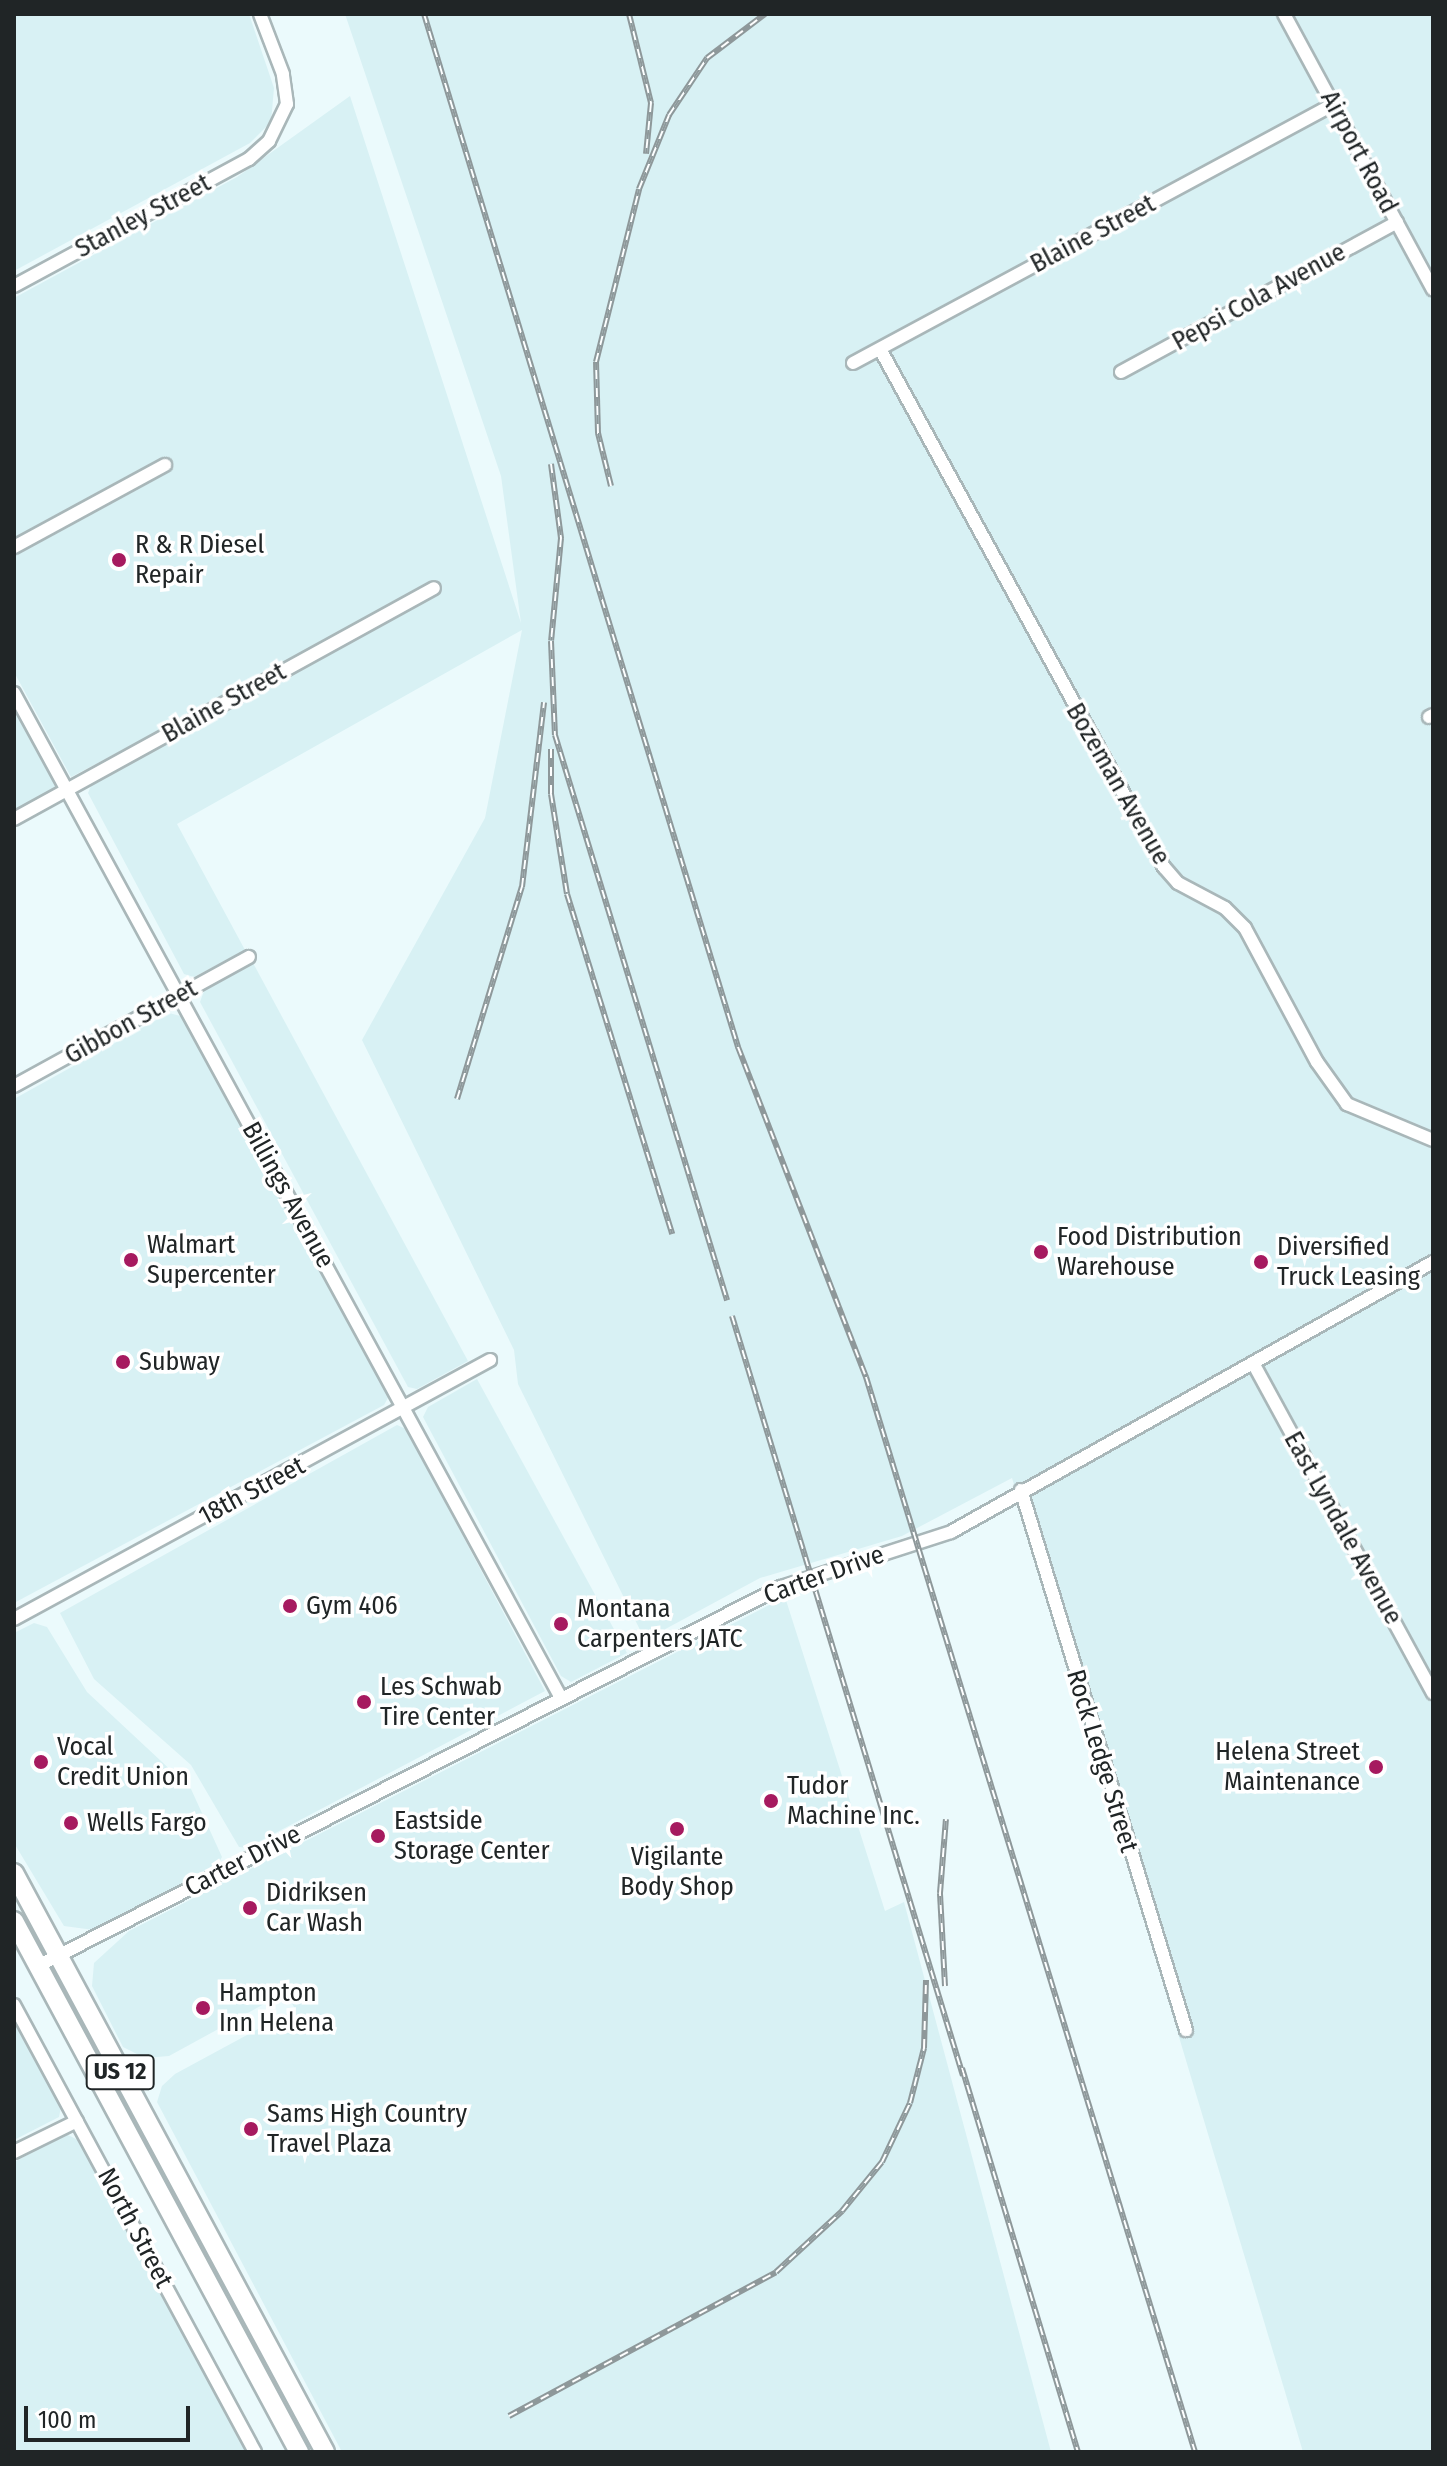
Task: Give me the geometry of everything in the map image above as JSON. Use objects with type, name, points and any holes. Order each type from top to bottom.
[{"type":"highway","name":"US 12","points":[[14,1873],[325,2452]]},
{"type":"highway","name":"US 12","points":[[14,1921],[299,2452]]},
{"type":"street","name":"Stanley Street","points":[[14,286],[249,159],[269,141],[287,104],[283,74],[260,14]]},
{"type":"street","name":"Airport Road","points":[[1284,14],[1433,289]]},
{"type":"street","name":"Blaine Street","points":[[853,363],[1334,104]]},
{"type":"street","name":"Pepsi Cola Avenue","points":[[1121,372],[1397,222]]},
{"type":"street","name":"Bozeman Avenue","points":[[880,349],[1164,867],[1178,883],[1225,908],[1245,928],[1317,1062],[1347,1104],[1433,1140]]},
{"type":"street","points":[[14,547],[165,465]]},
{"type":"street","name":"Blaine Street","points":[[14,819],[434,588]]},
{"type":"street","name":"Billings Avenue","points":[[14,693],[561,1698]]},
{"type":"street","name":"Gibbon Street","points":[[14,1086],[249,957]]},
{"type":"street","name":"Carter Drive","points":[[38,1966],[781,1587],[951,1532],[1021,1490],[1433,1262]]},
{"type":"street","name":"18th Street","points":[[14,1619],[490,1360]]},
{"type":"street","name":"East Lyndale Avenue","points":[[1253,1363],[1433,1693]]},
{"type":"street","name":"Rock Ledge Street","points":[[1021,1490],[1186,2030]]},
{"type":"street","name":"North Street","points":[[14,2005],[255,2452]]},
{"type":"street","points":[[14,2152],[77,2121]]},
{"type":"shaded area","points":[[14,14],[249,14],[274,88],[271,122],[250,143],[14,271]]},
{"type":"shaded area","points":[[345,14],[1433,14],[1433,2452],[1303,2452],[1012,1478],[902,1536],[760,1578],[645,1640],[518,1384],[514,1350],[362,1040],[485,818],[522,630],[177,824],[245,950],[194,977],[184,974],[88,793],[92,783],[140,756],[134,744],[71,777],[14,672],[14,298],[237,177],[350,96],[521,623],[501,476]]},
{"type":"shaded area","points":[[14,706],[59,787],[14,813]]},
{"type":"shaded area","points":[[253,963],[468,1361],[417,1389],[408,1387],[200,1002],[204,991]]},
{"type":"shaded area","points":[[169,1013],[184,1017],[389,1396],[384,1405],[14,1603],[14,1099]]},
{"type":"shaded area","points":[[477,1379],[627,1653],[571,1682],[561,1676],[423,1417],[428,1407]]},
{"type":"shaded area","points":[[397,1425],[406,1429],[545,1691],[247,1848],[239,1847],[191,1765],[94,1679],[60,1613]]},
{"type":"shaded area","points":[[785,1597],[885,1911],[904,1902],[1051,2452],[342,2452],[157,2102],[162,2086],[175,2074],[295,2009],[286,1992],[169,2056],[145,2058],[123,2047],[92,1986],[94,1963],[129,1931]]},
{"type":"shaded area","points":[[34,1623],[47,1627],[87,1692],[191,1789],[222,1857],[217,1866],[94,1930],[64,1926],[14,1843],[14,1633]]},
{"type":"shaded area","points":[[14,2015],[61,2107],[59,2117],[14,2140]]},
{"type":"shaded area","points":[[66,2134],[82,2142],[246,2452],[14,2452],[14,2162]]},
{"type":"railway","points":[[424,14],[738,1047],[866,1377],[1195,2452]]},
{"type":"railway","points":[[629,14],[651,103],[646,154]]},
{"type":"railway","points":[[611,486],[598,433],[596,362],[639,189],[669,115],[707,58],[765,14]]},
{"type":"railway","points":[[551,464],[561,538],[551,641],[555,735],[727,1300]]},
{"type":"railway","points":[[457,1099],[522,887],[544,702]]},
{"type":"railway","points":[[551,749],[551,794],[567,894],[672,1234]]},
{"type":"railway","points":[[732,1316],[963,2076]]},
{"type":"railway","points":[[945,1986],[940,1893],[946,1819]]},
{"type":"railway","points":[[509,2416],[776,2272],[842,2211],[882,2162],[910,2103],[924,2048],[926,1980]]},
{"type":"railway","points":[[962,2068],[1078,2452]]},
{"type":"place","name":"R & R Diesel Repair","points":[[119,560]]},
{"type":"place","name":"Food Distribution Warehouse","points":[[1041,1252]]},
{"type":"place","name":"Walmart Supercenter","points":[[131,1260]]},
{"type":"place","name":"Diversified Truck Leasing","points":[[1261,1262]]},
{"type":"place","name":"Subway","points":[[123,1362]]},
{"type":"place","name":"Gym 406","points":[[290,1606]]},
{"type":"place","name":"Montana Carpenters JATC","points":[[561,1624]]},
{"type":"place","name":"Les Schwab Tire Center","points":[[364,1702]]},
{"type":"place","name":"Vocal Credit Union","points":[[41,1762]]},
{"type":"place","name":"Helena Street Maintenance","points":[[1376,1767]]},
{"type":"place","name":"Tudor Machine Inc.","points":[[771,1801]]},
{"type":"place","name":"Wells Fargo","points":[[71,1823]]},
{"type":"place","name":"Vigilante Body Shop","points":[[677,1829]]},
{"type":"place","name":"Eastside Storage Center","points":[[378,1836]]},
{"type":"place","name":"Didriksen Car Wash","points":[[250,1908]]},
{"type":"place","name":"Hampton Inn Helena","points":[[203,2008]]},
{"type":"place","name":"Sams High Country Travel Plaza","points":[[251,2129]]}]
